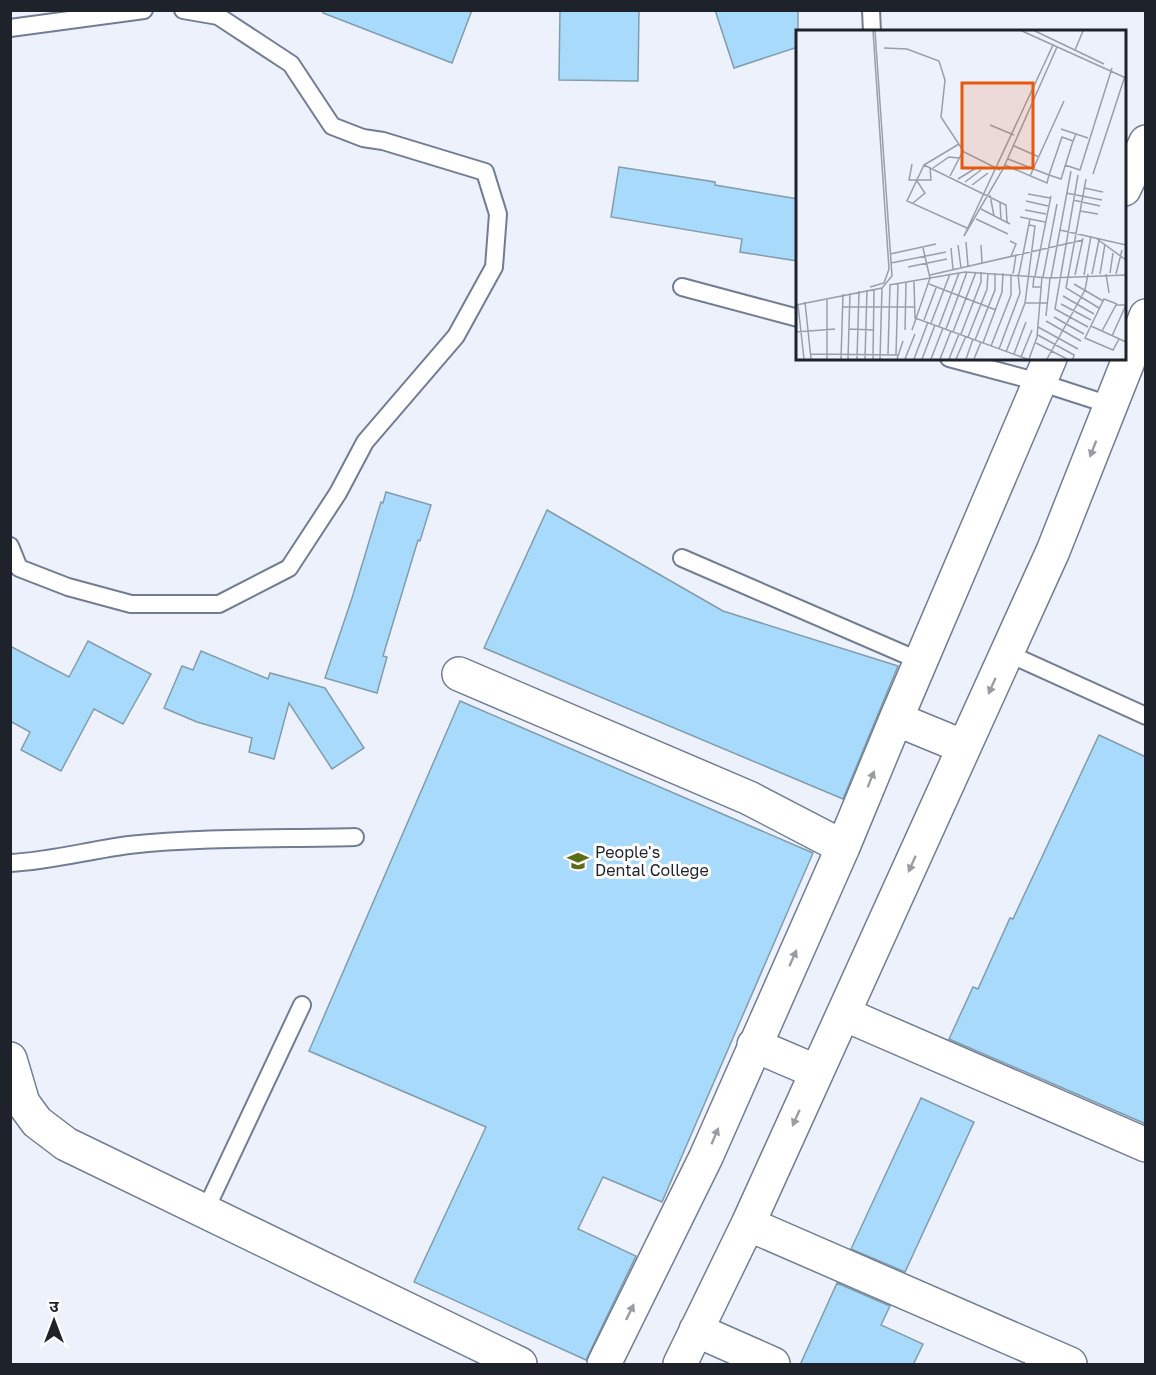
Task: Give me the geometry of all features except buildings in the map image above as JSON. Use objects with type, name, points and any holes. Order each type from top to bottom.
[{"type":"street","points":[[1126,187],[1146,142]]},
{"type":"street","points":[[680,1365],[748,1224],[1053,551],[1143,328]]},
{"type":"street","points":[[604,1365],[706,1157],[843,847],[1044,370]]},
{"type":"street","points":[[459,674],[749,798],[843,847]]},
{"type":"street","points":[[896,719],[964,747]]},
{"type":"street","points":[[844,1014],[1146,1144]]},
{"type":"street","points":[[754,1045],[817,1072]]},
{"type":"street","points":[[10,1059],[17,1114],[37,1122],[66,1144],[520,1365]]},
{"type":"street","points":[[748,1224],[1070,1365]]},
{"type":"street","points":[[696,1330],[773,1365]]},
{"type":"lane","points":[[10,28],[144,10]]},
{"type":"lane","points":[[10,546],[19,568],[68,587],[130,604],[219,604],[289,568],[338,493],[364,442],[456,336],[494,267],[498,214],[485,172],[383,141],[363,138],[332,126],[291,64],[218,16],[183,10]]},
{"type":"lane","points":[[871,10],[872,30]]},
{"type":"lane","points":[[682,287],[796,317]]},
{"type":"lane","points":[[965,360],[1044,370],[1110,405]]},
{"type":"lane","points":[[682,558],[920,661]]},
{"type":"lane","points":[[1006,653],[1146,716]]},
{"type":"lane","points":[[10,862],[72,855],[128,845],[186,841],[355,837]]},
{"type":"lane","points":[[206,1211],[302,1005]]},
{"type":"place","name":"People's Dental College","points":[[578,861]]}]
